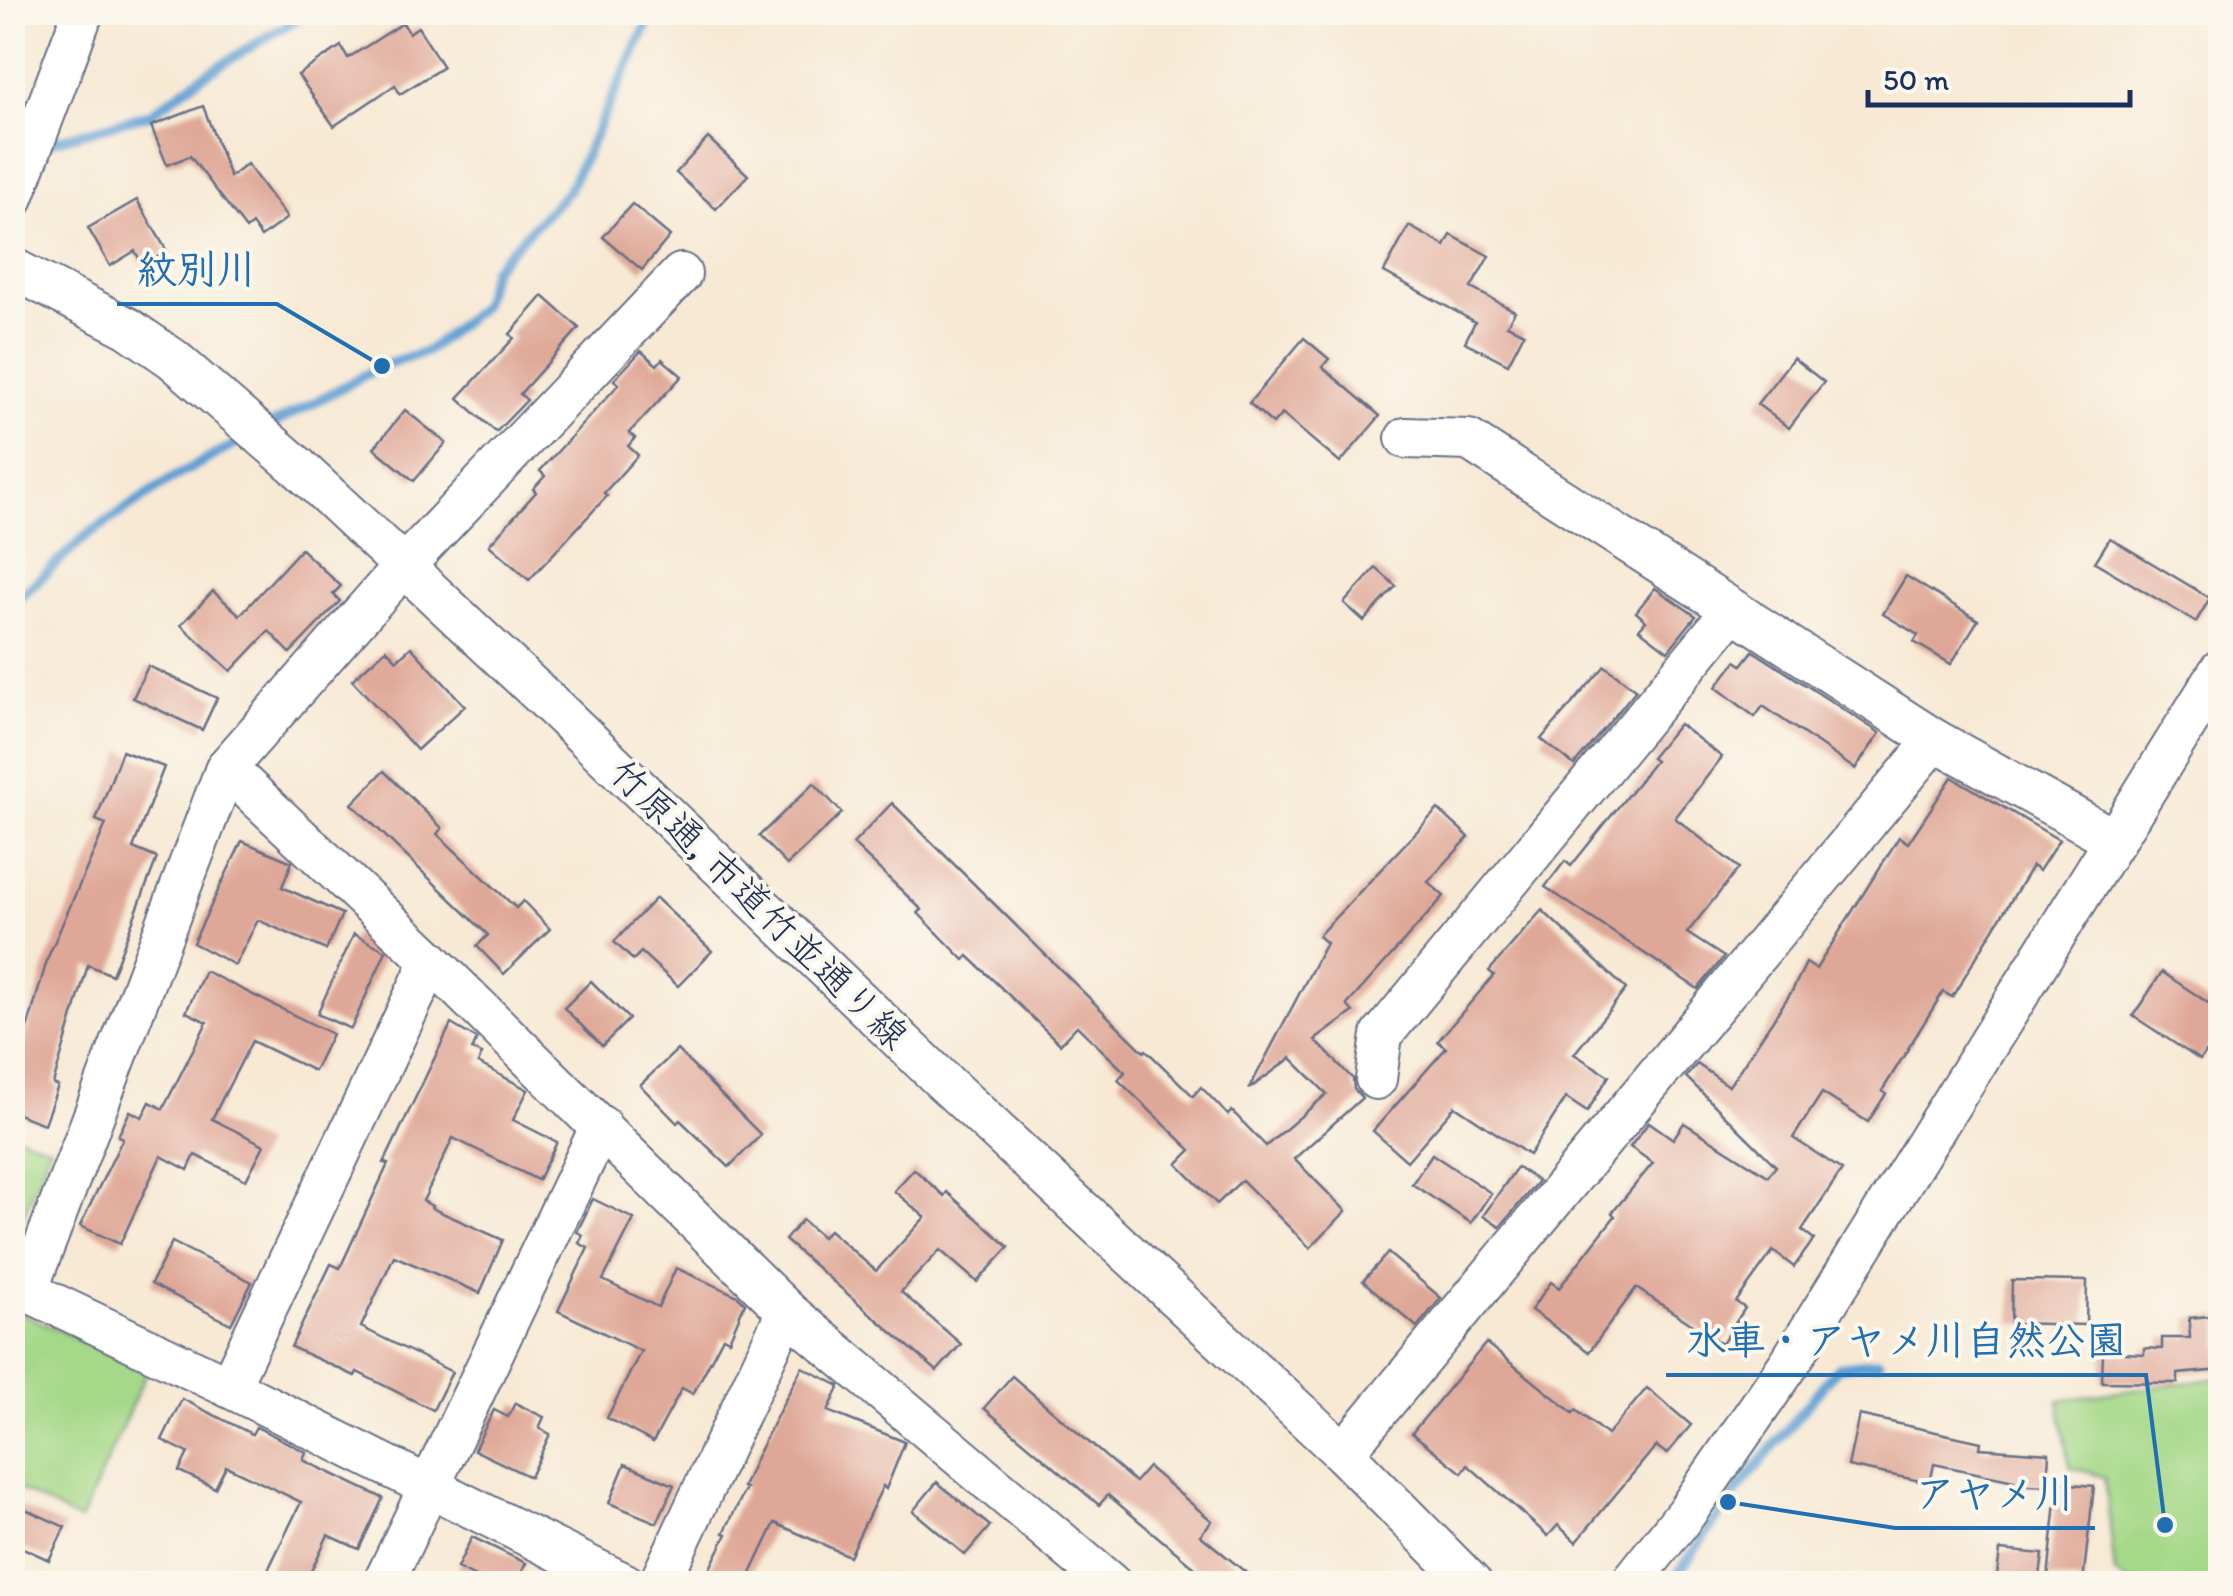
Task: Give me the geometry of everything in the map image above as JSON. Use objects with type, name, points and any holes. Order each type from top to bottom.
[{"type":"street","points":[[13,198],[78,26]]},
{"type":"street","name":"竹原通, 市道竹並通り線","points":[[12,268],[128,328],[173,359],[298,467],[943,1080],[1343,1453],[1472,1584]]},
{"type":"street","points":[[625,1584],[27,1291],[226,768],[402,568],[681,274]]},
{"type":"street","points":[[1406,438],[1469,440],[1935,740],[2115,840]]},
{"type":"street","points":[[1376,1079],[1382,1035],[1732,611]]},
{"type":"street","points":[[1630,1584],[1686,1513],[1789,1364],[2220,670]]},
{"type":"street","points":[[1343,1453],[1935,740]]},
{"type":"street","points":[[226,768],[431,961],[786,1311],[1112,1584]]},
{"type":"street","points":[[229,1387],[431,961]]},
{"type":"street","points":[[383,1584],[601,1126]]},
{"type":"street","points":[[659,1584],[786,1311]]},
{"type":"green space","points":[[12,1134],[50,1147],[13,1243]]},
{"type":"green space","points":[[13,1309],[147,1371],[80,1521],[13,1486]]},
{"type":"green space","points":[[2220,1378],[2220,1583],[2129,1583],[2115,1574],[2105,1477],[2070,1467],[2059,1400]]},
{"type":"building","points":[[403,23],[409,33],[418,27],[443,67],[400,94],[395,85],[334,126],[298,75],[341,46],[348,58]]},
{"type":"building","points":[[203,106],[230,177],[247,164],[287,218],[261,237],[252,224],[246,229],[190,156],[167,165],[151,126]]},
{"type":"building","points":[[708,138],[748,175],[716,209],[676,173]]},
{"type":"building","points":[[137,200],[167,251],[143,266],[135,251],[110,266],[88,228]]},
{"type":"building","points":[[632,204],[670,236],[642,270],[603,237]]},
{"type":"building","points":[[1409,226],[1445,246],[1451,235],[1489,256],[1471,288],[1515,311],[1507,325],[1524,333],[1508,364],[1465,342],[1475,322],[1384,272]]},
{"type":"building","points":[[543,296],[579,328],[520,394],[527,400],[496,432],[458,398],[514,338],[510,334]]},
{"type":"building","points":[[1304,338],[1329,359],[1322,367],[1380,416],[1340,463],[1282,414],[1273,424],[1249,403]]},
{"type":"building","points":[[641,351],[657,365],[662,359],[682,376],[629,433],[635,438],[628,446],[638,455],[604,493],[607,496],[529,580],[489,545],[536,492],[533,489],[545,476],[540,471],[619,384],[614,380]]},
{"type":"building","points":[[1793,358],[1824,382],[1789,428],[1757,404]]},
{"type":"building","points":[[405,410],[446,443],[414,481],[374,448]]},
{"type":"building","points":[[2110,538],[2210,598],[2196,622],[2095,562]]},
{"type":"building","points":[[301,549],[341,586],[333,594],[340,601],[290,653],[269,631],[231,671],[181,625],[213,591],[240,615]]},
{"type":"building","points":[[1376,568],[1396,586],[1364,621],[1344,603]]},
{"type":"building","points":[[1906,576],[1978,620],[1951,664],[1914,642],[1918,635],[1883,614]]},
{"type":"building","points":[[1655,588],[1696,616],[1668,651],[1639,629],[1646,621],[1636,612]]},
{"type":"building","points":[[411,647],[465,706],[417,750],[352,680],[386,649],[397,660]]},
{"type":"building","points":[[1753,651],[1880,733],[1855,769],[1763,706],[1755,717],[1716,687],[1736,661],[1742,665]]},
{"type":"building","points":[[148,666],[217,698],[202,730],[133,698]]},
{"type":"building","points":[[1605,666],[1636,690],[1574,765],[1541,739]]},
{"type":"building","points":[[1679,724],[1722,757],[1675,818],[1739,868],[1687,933],[1724,957],[1698,989],[1545,887],[1565,861],[1571,866],[1655,761],[1651,758]]},
{"type":"building","points":[[122,751],[164,767],[133,848],[157,858],[112,975],[88,965],[53,1084],[58,1086],[44,1124],[12,1112],[12,1081],[48,957],[106,824],[96,820]]},
{"type":"building","points":[[384,771],[442,828],[437,834],[516,908],[523,901],[550,929],[504,974],[477,946],[488,935],[352,804]]},
{"type":"building","points":[[1952,777],[2059,840],[2039,871],[2032,866],[1952,997],[1943,992],[1882,1091],[1886,1094],[1868,1122],[1822,1093],[1793,1138],[1842,1170],[1802,1230],[1814,1239],[1794,1267],[1773,1251],[1736,1302],[1745,1308],[1722,1344],[1636,1288],[1589,1352],[1531,1310],[1551,1282],[1559,1288],[1653,1163],[1630,1147],[1649,1122],[1673,1139],[1684,1123],[1768,1176],[1776,1166],[1686,1077],[1697,1064],[1729,1086],[1806,963],[1816,969],[1899,837],[1908,843]]},
{"type":"building","points":[[814,783],[842,813],[787,865],[759,836]]},
{"type":"building","points":[[892,803],[1144,1052],[1193,1096],[1201,1087],[1228,1115],[1232,1111],[1266,1146],[1327,1094],[1291,1058],[1249,1089],[1326,943],[1318,936],[1438,809],[1469,837],[1428,882],[1444,896],[1347,1005],[1353,1012],[1315,1040],[1353,1079],[1354,1089],[1362,1098],[1294,1159],[1346,1211],[1310,1248],[1242,1180],[1217,1204],[1177,1164],[1191,1150],[1118,1080],[1125,1072],[1077,1026],[1060,1044],[968,956],[964,960],[918,913],[922,910],[853,844]]},
{"type":"building","points":[[242,841],[292,862],[282,887],[342,914],[326,950],[258,920],[235,965],[193,943]]},
{"type":"building","points":[[656,898],[712,951],[678,986],[641,952],[633,960],[614,942]]},
{"type":"building","points":[[1542,910],[1626,989],[1574,1054],[1609,1076],[1587,1112],[1566,1098],[1529,1155],[1455,1106],[1407,1161],[1373,1131],[1446,1048],[1438,1041],[1494,975],[1489,971]]},
{"type":"building","points":[[354,934],[386,951],[351,1029],[317,1014]]},
{"type":"building","points":[[205,971],[332,1034],[314,1071],[252,1041],[212,1119],[264,1145],[246,1180],[195,1155],[188,1170],[161,1156],[120,1244],[80,1226],[123,1138],[118,1136],[130,1111],[142,1117],[150,1102],[163,1109],[207,1022],[186,1012]]},
{"type":"building","points":[[2162,972],[2220,1011],[2220,1030],[2200,1060],[2133,1016]]},
{"type":"building","points":[[591,981],[629,1019],[602,1046],[564,1008]]},
{"type":"building","points":[[451,1024],[477,1039],[472,1050],[482,1054],[478,1063],[528,1090],[513,1120],[557,1142],[538,1180],[453,1138],[423,1201],[503,1240],[480,1293],[394,1256],[361,1327],[452,1372],[433,1410],[357,1372],[355,1376],[291,1347],[331,1264],[340,1268],[388,1164],[384,1163]]},
{"type":"building","points":[[677,1050],[761,1135],[729,1167],[640,1085]]},
{"type":"building","points":[[1432,1154],[1491,1193],[1471,1223],[1412,1184]]},
{"type":"building","points":[[1517,1167],[1538,1181],[1500,1227],[1483,1216]]},
{"type":"building","points":[[914,1169],[944,1196],[947,1192],[1009,1247],[977,1282],[940,1250],[901,1292],[961,1344],[937,1371],[785,1240],[802,1220],[822,1237],[829,1230],[876,1271],[925,1217],[894,1191]]},
{"type":"building","points":[[593,1199],[634,1219],[603,1280],[658,1307],[676,1268],[738,1296],[745,1303],[729,1340],[723,1337],[693,1394],[682,1388],[653,1442],[607,1418],[641,1351],[558,1311],[588,1248],[579,1243],[583,1235],[577,1232]]},
{"type":"building","points":[[172,1242],[252,1282],[231,1324],[151,1284]]},
{"type":"building","points":[[1388,1253],[1441,1298],[1417,1327],[1363,1281]]},
{"type":"building","points":[[2012,1280],[2087,1281],[2086,1325],[2011,1323]]},
{"type":"building","points":[[2220,1315],[2220,1370],[2178,1374],[2178,1383],[2102,1382],[2103,1352],[2144,1354],[2144,1348],[2162,1349],[2162,1338],[2190,1338],[2189,1318]]},
{"type":"building","points":[[1486,1343],[1573,1413],[1576,1410],[1607,1435],[1647,1388],[1691,1425],[1667,1454],[1656,1446],[1576,1542],[1558,1525],[1548,1536],[1468,1465],[1462,1473],[1412,1433]]},
{"type":"building","points":[[802,1367],[840,1386],[828,1411],[905,1442],[886,1489],[883,1486],[849,1556],[775,1523],[746,1584],[702,1584],[727,1534],[724,1533],[756,1457]]},
{"type":"building","points":[[1012,1376],[1135,1482],[1148,1467],[1212,1521],[1200,1535],[1260,1584],[1214,1584],[1108,1495],[1099,1505],[984,1408]]},
{"type":"building","points":[[182,1399],[252,1434],[256,1427],[306,1452],[303,1460],[383,1498],[359,1549],[328,1535],[305,1584],[296,1584],[268,1570],[301,1502],[226,1466],[215,1488],[179,1471],[188,1453],[162,1440]]},
{"type":"building","points":[[515,1403],[544,1417],[539,1428],[550,1434],[530,1477],[474,1450],[494,1410],[508,1417]]},
{"type":"building","points":[[1859,1415],[1981,1442],[1980,1448],[2049,1453],[2047,1486],[2014,1484],[1934,1464],[1930,1483],[1848,1466]]},
{"type":"building","points":[[625,1464],[674,1485],[657,1523],[609,1503]]},
{"type":"building","points":[[937,1482],[990,1526],[965,1555],[913,1511]]},
{"type":"building","points":[[2058,1483],[2094,1486],[2083,1582],[2048,1578]]},
{"type":"building","points":[[12,1503],[65,1527],[49,1560],[12,1543]]},
{"type":"building","points":[[472,1537],[526,1563],[516,1584],[490,1584],[457,1568]]},
{"type":"building","points":[[2000,1550],[2043,1554],[2039,1584],[1996,1584]]},
{"type":"waterway","points":[[43,144],[150,114],[204,75],[309,12]]},
{"type":"waterway","points":[[266,428],[382,366],[426,352],[481,307],[493,268],[568,191],[653,12]]},
{"type":"waterway","points":[[12,611],[17,600],[87,535],[174,477],[247,438]]},
{"type":"waterway","points":[[1671,1584],[1728,1502],[1838,1367],[1879,1362]]},
{"type":"place","name":"紋別川","points":[[382,366]]},
{"type":"place","name":"アヤメ川","points":[[1728,1502]]},
{"type":"place","name":"水車・アヤメ川自然公園","points":[[2165,1525]]}]
